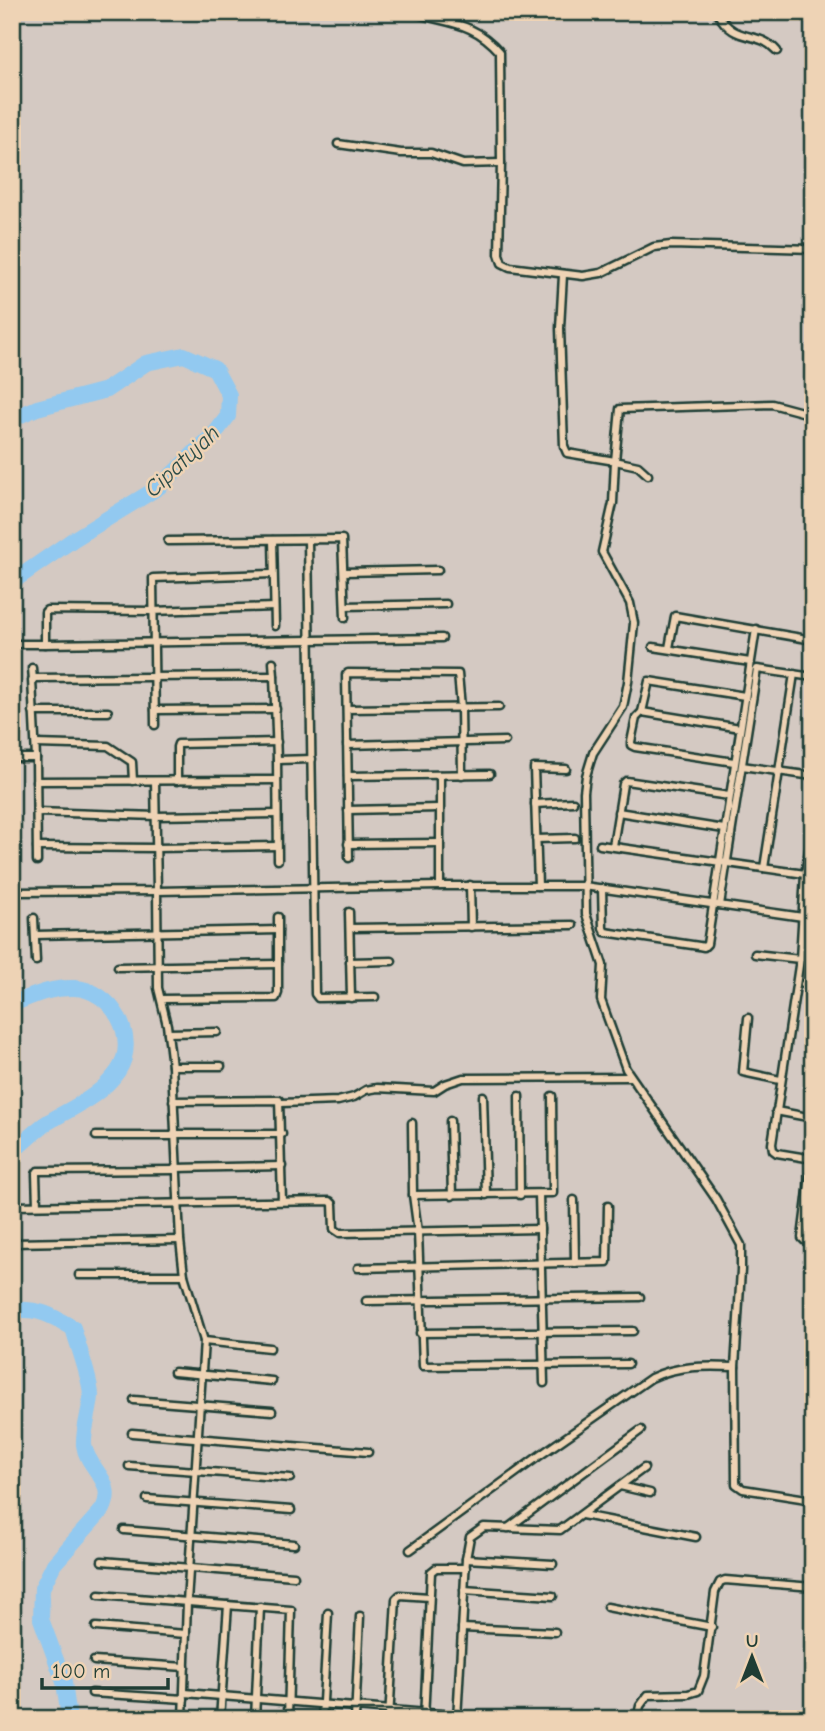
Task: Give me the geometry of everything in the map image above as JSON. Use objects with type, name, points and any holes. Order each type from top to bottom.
[{"type":"street","points":[[411,12],[457,22],[491,42],[500,52],[500,260],[510,267],[583,276],[601,273],[639,252],[662,246],[813,249]]},
{"type":"street","points":[[717,12],[730,31],[770,43],[777,51]]},
{"type":"street","points":[[338,144],[401,153],[431,153],[463,164],[501,163]]},
{"type":"street","points":[[563,275],[560,328],[564,446],[567,453],[638,466],[648,475]]},
{"type":"street","points":[[813,415],[772,404],[620,409],[613,503],[602,552],[630,603],[635,623],[623,707],[587,766],[583,792],[586,914],[603,965],[601,1000],[618,1051],[631,1077],[716,1199],[741,1245],[735,1367],[736,1484],[743,1489],[813,1500]]},
{"type":"street","points":[[168,541],[342,539],[345,618]]},
{"type":"street","points":[[273,540],[275,626]]},
{"type":"street","points":[[308,540],[316,995],[322,998],[375,997]]},
{"type":"street","points":[[344,572],[438,570]]},
{"type":"street","points":[[155,725],[152,579],[155,576],[272,574]]},
{"type":"street","points":[[345,606],[446,604]]},
{"type":"street","points":[[45,644],[46,610],[152,611],[274,607]]},
{"type":"street","points":[[668,648],[676,616],[813,640]]},
{"type":"street","points":[[716,905],[718,862],[750,662],[759,630]]},
{"type":"street","points":[[12,644],[442,638]]},
{"type":"street","points":[[653,647],[750,662]]},
{"type":"street","points":[[274,662],[278,860]]},
{"type":"street","points":[[32,668],[37,861]]},
{"type":"street","points":[[602,888],[605,932],[706,946],[727,863],[757,669],[813,677]]},
{"type":"street","points":[[349,858],[346,675],[457,673],[460,677],[462,775]]},
{"type":"street","points":[[764,868],[793,674]]},
{"type":"street","points":[[33,680],[274,676]]},
{"type":"street","points":[[734,762],[632,746],[631,741],[636,718],[642,712],[650,681],[745,696]]},
{"type":"street","points":[[347,709],[499,707]]},
{"type":"street","points":[[155,710],[276,709]]},
{"type":"street","points":[[33,712],[107,712]]},
{"type":"street","points":[[642,712],[740,728]]},
{"type":"street","points":[[347,745],[505,741]]},
{"type":"street","points":[[177,781],[178,744],[276,742]]},
{"type":"street","points":[[36,744],[108,746],[132,762],[133,781]]},
{"type":"street","points":[[12,758],[36,758]]},
{"type":"street","points":[[277,760],[312,760]]},
{"type":"street","points":[[742,766],[813,776]]},
{"type":"street","points":[[538,886],[534,768],[566,769]]},
{"type":"street","points":[[348,776],[490,774]]},
{"type":"street","points":[[440,775],[440,886]]},
{"type":"street","points":[[36,781],[276,780]]},
{"type":"street","points":[[613,846],[623,784],[630,780],[729,796]]},
{"type":"street","points":[[155,781],[158,966],[172,1066],[180,1240],[184,1275],[204,1341],[187,1602],[183,1719]]},
{"type":"street","points":[[535,804],[573,802]]},
{"type":"street","points":[[348,810],[439,808]]},
{"type":"street","points":[[37,812],[156,816],[277,814]]},
{"type":"street","points":[[618,812],[724,829]]},
{"type":"street","points":[[813,827],[805,874],[800,959],[780,1080],[773,1150],[813,1159],[802,1238],[813,1242]]},
{"type":"street","points":[[536,839],[575,838]]},
{"type":"street","points":[[348,844],[440,843]]},
{"type":"street","points":[[600,845],[805,874]]},
{"type":"street","points":[[37,847],[277,846]]},
{"type":"street","points":[[470,886],[471,927]]},
{"type":"street","points":[[12,892],[584,886],[803,917]]},
{"type":"street","points":[[349,912],[351,998]]},
{"type":"street","points":[[161,999],[275,999],[278,995],[278,917]]},
{"type":"street","points":[[34,918],[36,961]]},
{"type":"street","points":[[350,928],[573,925]]},
{"type":"street","points":[[35,935],[278,930]]},
{"type":"street","points":[[755,954],[800,959]]},
{"type":"street","points":[[350,962],[392,961]]},
{"type":"street","points":[[118,967],[278,964]]},
{"type":"street","points":[[804,984],[813,986]]},
{"type":"street","points":[[748,1018],[743,1072],[780,1080]]},
{"type":"street","points":[[169,1033],[217,1032]]},
{"type":"street","points":[[172,1066],[221,1066]]},
{"type":"street","points":[[281,1103],[338,1101],[377,1088],[434,1091],[463,1078],[631,1077]]},
{"type":"street","points":[[483,1096],[486,1195]]},
{"type":"street","points":[[519,1096],[520,1195]]},
{"type":"street","points":[[413,1195],[552,1194],[552,1096]]},
{"type":"street","points":[[173,1101],[278,1099],[281,1103],[282,1201]]},
{"type":"street","points":[[776,1111],[813,1118]]},
{"type":"street","points":[[450,1121],[452,1196]]},
{"type":"street","points":[[412,1123],[421,1364],[425,1367],[628,1364]]},
{"type":"street","points":[[96,1136],[282,1134]]},
{"type":"street","points":[[37,1205],[38,1171],[282,1166]]},
{"type":"street","points":[[539,1194],[544,1383]]},
{"type":"street","points":[[574,1200],[575,1263]]},
{"type":"street","points":[[12,1206],[331,1201],[334,1229],[338,1233],[540,1229]]},
{"type":"street","points":[[359,1268],[609,1261],[608,1206]]},
{"type":"street","points":[[12,1243],[180,1240]]},
{"type":"street","points":[[79,1275],[184,1275]]},
{"type":"street","points":[[366,1301],[640,1297]]},
{"type":"street","points":[[420,1333],[633,1331]]},
{"type":"street","points":[[204,1341],[270,1348]]},
{"type":"street","points":[[410,1550],[651,1378],[667,1370],[682,1368],[735,1367]]},
{"type":"street","points":[[174,1372],[272,1381]]},
{"type":"street","points":[[134,1400],[272,1411]]},
{"type":"street","points":[[508,1528],[641,1430]]},
{"type":"street","points":[[132,1433],[368,1452]]},
{"type":"street","points":[[129,1466],[290,1478]]},
{"type":"street","points":[[457,1716],[468,1540],[484,1527],[557,1530],[582,1515],[643,1468]]},
{"type":"street","points":[[620,1486],[650,1493]]},
{"type":"street","points":[[146,1499],[291,1510]]},
{"type":"street","points":[[582,1515],[696,1537]]},
{"type":"street","points":[[124,1530],[294,1544]]},
{"type":"street","points":[[466,1559],[553,1564]]},
{"type":"street","points":[[102,1561],[294,1576]]},
{"type":"street","points":[[424,1715],[431,1572],[434,1569],[466,1568]]},
{"type":"street","points":[[637,1719],[640,1706],[648,1695],[688,1694],[698,1691],[704,1676],[715,1592],[720,1582],[725,1580],[813,1587]]},
{"type":"street","points":[[464,1591],[552,1596]]},
{"type":"street","points":[[99,1595],[292,1611],[288,1719]]},
{"type":"street","points":[[389,1719],[396,1599],[400,1595],[429,1597]]},
{"type":"street","points":[[220,1719],[228,1605]]},
{"type":"street","points":[[255,1719],[260,1607]]},
{"type":"street","points":[[607,1607],[712,1628]]},
{"type":"street","points":[[322,1719],[328,1613]]},
{"type":"street","points":[[355,1719],[360,1616]]},
{"type":"street","points":[[96,1627],[186,1634]]},
{"type":"street","points":[[462,1628],[555,1632]]},
{"type":"street","points":[[94,1661],[185,1667]]},
{"type":"street","points":[[92,1693],[256,1698],[390,1709],[424,1715],[508,1719]]},
{"type":"waterway","name":"Cipatujah","points":[[12,419],[37,408],[106,390],[146,363],[184,355],[215,369],[229,395],[228,416],[216,432],[159,487],[74,539],[12,582]]},
{"type":"waterway","name":"Cipatujah","points":[[12,1004],[58,989],[88,990],[110,1006],[124,1030],[126,1044],[118,1071],[103,1088],[45,1124],[12,1152]]},
{"type":"waterway","name":"Cipatujah","points":[[12,1310],[44,1313],[73,1328],[87,1372],[91,1396],[84,1445],[86,1454],[106,1490],[103,1509],[54,1564],[42,1588],[41,1619],[64,1682],[69,1719]]}]
